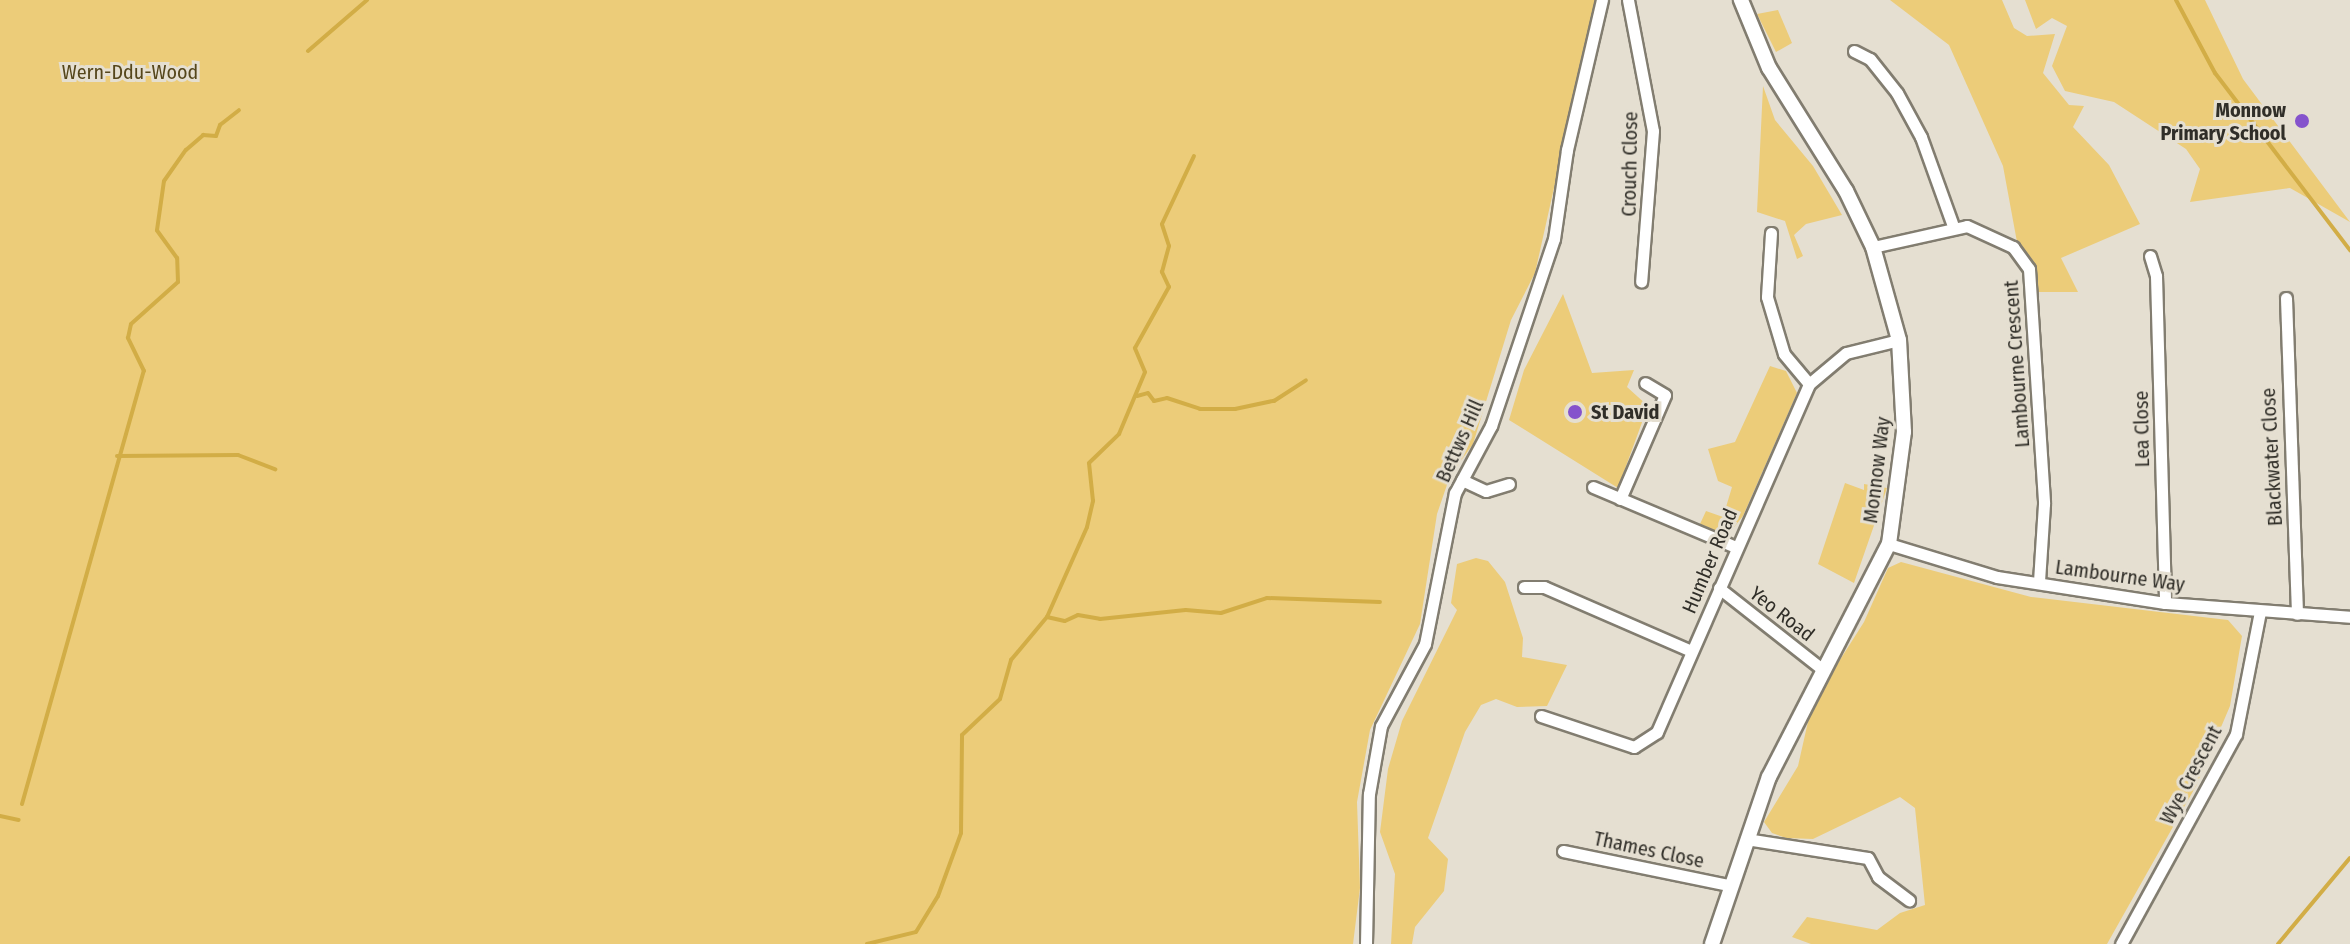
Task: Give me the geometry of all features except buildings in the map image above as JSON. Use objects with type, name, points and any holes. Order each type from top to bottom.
[{"type":"street","name":"Bettws Hill","points":[[1366,944],[1369,794],[1381,726],[1425,644],[1446,530],[1462,480],[1491,426],[1554,239],[1567,150],[1602,0]]},
{"type":"street","name":"Crouch Close","points":[[1628,0],[1653,131],[1641,282]]},
{"type":"street","name":"Monnow Way","points":[[1712,944],[1728,885],[1795,718],[1889,544],[1904,432],[1899,340],[1873,247],[1846,191],[1769,68],[1741,0]]},
{"type":"street","points":[[1854,51],[1870,59],[1897,93],[1921,137],[1953,226]]},
{"type":"street","name":"Lambourne Crescent","points":[[1873,247],[1953,226],[1984,231],[2004,242],[2029,269],[2044,504],[2039,582]]},
{"type":"street","points":[[1771,233],[1767,297],[1784,354],[1809,384]]},
{"type":"street","name":"Lea Close","points":[[2150,256],[2156,276],[2165,603]]},
{"type":"street","name":"Blackwater Close","points":[[2286,298],[2297,614]]},
{"type":"street","name":"Humber Road","points":[[1541,716],[1623,745],[1647,742],[1657,732],[1809,384],[1846,353],[1899,340]]},
{"type":"street","points":[[1620,499],[1665,395],[1645,383]]},
{"type":"street","points":[[1462,480],[1486,491],[1509,484]]},
{"type":"street","points":[[1593,487],[1736,547]]},
{"type":"street","name":"Lambourne Way","points":[[1889,544],[1973,572],[2165,603],[2350,617]]},
{"type":"street","points":[[1524,587],[1544,587],[1691,651]]},
{"type":"street","name":"Yeo Road","points":[[1719,588],[1822,669]]},
{"type":"street","name":"Wye Crescent","points":[[2121,944],[2236,734],[2260,612]]},
{"type":"street","points":[[1746,839],[1868,858],[1878,877],[1909,900]]},
{"type":"street","name":"Thames Close","points":[[1563,851],[1728,885]]},
{"type":"green space","name":"Wern-Ddu-Wood","points":[[0,0],[1596,0],[1535,273],[1511,320],[1473,444],[1450,476],[1437,514],[1420,624],[1370,730],[1357,802],[1360,888],[1353,944],[0,944]]},
{"type":"green space","points":[[1890,0],[2002,0],[2014,28],[2027,36],[2055,34],[2043,73],[2069,105],[2084,106],[2073,127],[2109,165],[2140,224],[2061,258],[2078,292],[2038,292],[2031,258],[2017,242],[2003,166],[1949,45]]},
{"type":"green space","points":[[2025,0],[2205,0],[2243,79],[2350,222],[2290,188],[2190,202],[2200,169],[2186,149],[2114,102],[2065,91],[2052,66],[2067,26],[2052,18],[2036,29]]},
{"type":"green space","points":[[1778,10],[1792,43],[1776,52],[1757,14]]},
{"type":"green space","points":[[1763,86],[1775,120],[1813,166],[1842,215],[1806,224],[1794,235],[1803,256],[1797,259],[1785,221],[1757,212]]},
{"type":"green space","points":[[1563,294],[1592,373],[1634,370],[1627,387],[1648,406],[1618,488],[1509,420],[1524,370]]},
{"type":"green space","points":[[1770,366],[1786,371],[1797,393],[1743,516],[1731,531],[1717,532],[1700,524],[1706,511],[1723,517],[1732,487],[1718,481],[1708,449],[1735,442]]},
{"type":"green space","points":[[1845,483],[1864,490],[1864,484],[1887,488],[1854,583],[1818,564]]},
{"type":"green space","points":[[1476,558],[1488,561],[1505,582],[1523,638],[1522,657],[1567,665],[1547,706],[1517,707],[1496,699],[1481,705],[1465,732],[1428,838],[1448,859],[1444,891],[1415,927],[1412,944],[1391,944],[1395,874],[1380,832],[1388,769],[1402,721],[1457,610],[1451,603],[1457,564]]},
{"type":"green space","points":[[1901,562],[2031,597],[2228,620],[2242,636],[2230,706],[2196,786],[2107,944],[1811,944],[1792,937],[1807,917],[1877,930],[1900,913],[1925,905],[1915,808],[1900,797],[1813,839],[1786,838],[1772,833],[1764,822],[1798,766],[1812,704],[1864,622],[1888,568]]},
{"type":"waterway","points":[[308,51],[367,0]]},
{"type":"waterway","points":[[2176,0],[2215,73],[2350,250]]},
{"type":"waterway","points":[[22,804],[144,371],[128,338],[131,324],[178,282],[177,258],[157,230],[164,181],[186,150],[203,135],[216,136],[220,125],[239,110]]},
{"type":"waterway","points":[[867,944],[916,932],[938,896],[961,833],[962,735],[1000,699],[1011,660],[1047,617],[1087,527],[1093,501],[1089,463],[1119,434],[1145,372],[1135,348],[1169,287],[1162,272],[1169,246],[1162,224],[1194,156]]},
{"type":"waterway","points":[[1137,396],[1148,393],[1154,401],[1167,398],[1200,409],[1235,409],[1274,401],[1306,380]]},
{"type":"waterway","points":[[117,456],[238,455],[275,469]]},
{"type":"waterway","points":[[1047,617],[1065,621],[1078,615],[1100,619],[1186,610],[1221,613],[1267,598],[1380,602]]},
{"type":"waterway","points":[[0,816],[19,820]]},
{"type":"waterway","points":[[2278,944],[2350,858]]},
{"type":"place","name":"Monnow Primary School","points":[[2302,121]]},
{"type":"place","name":"St David","points":[[1575,412]]}]
